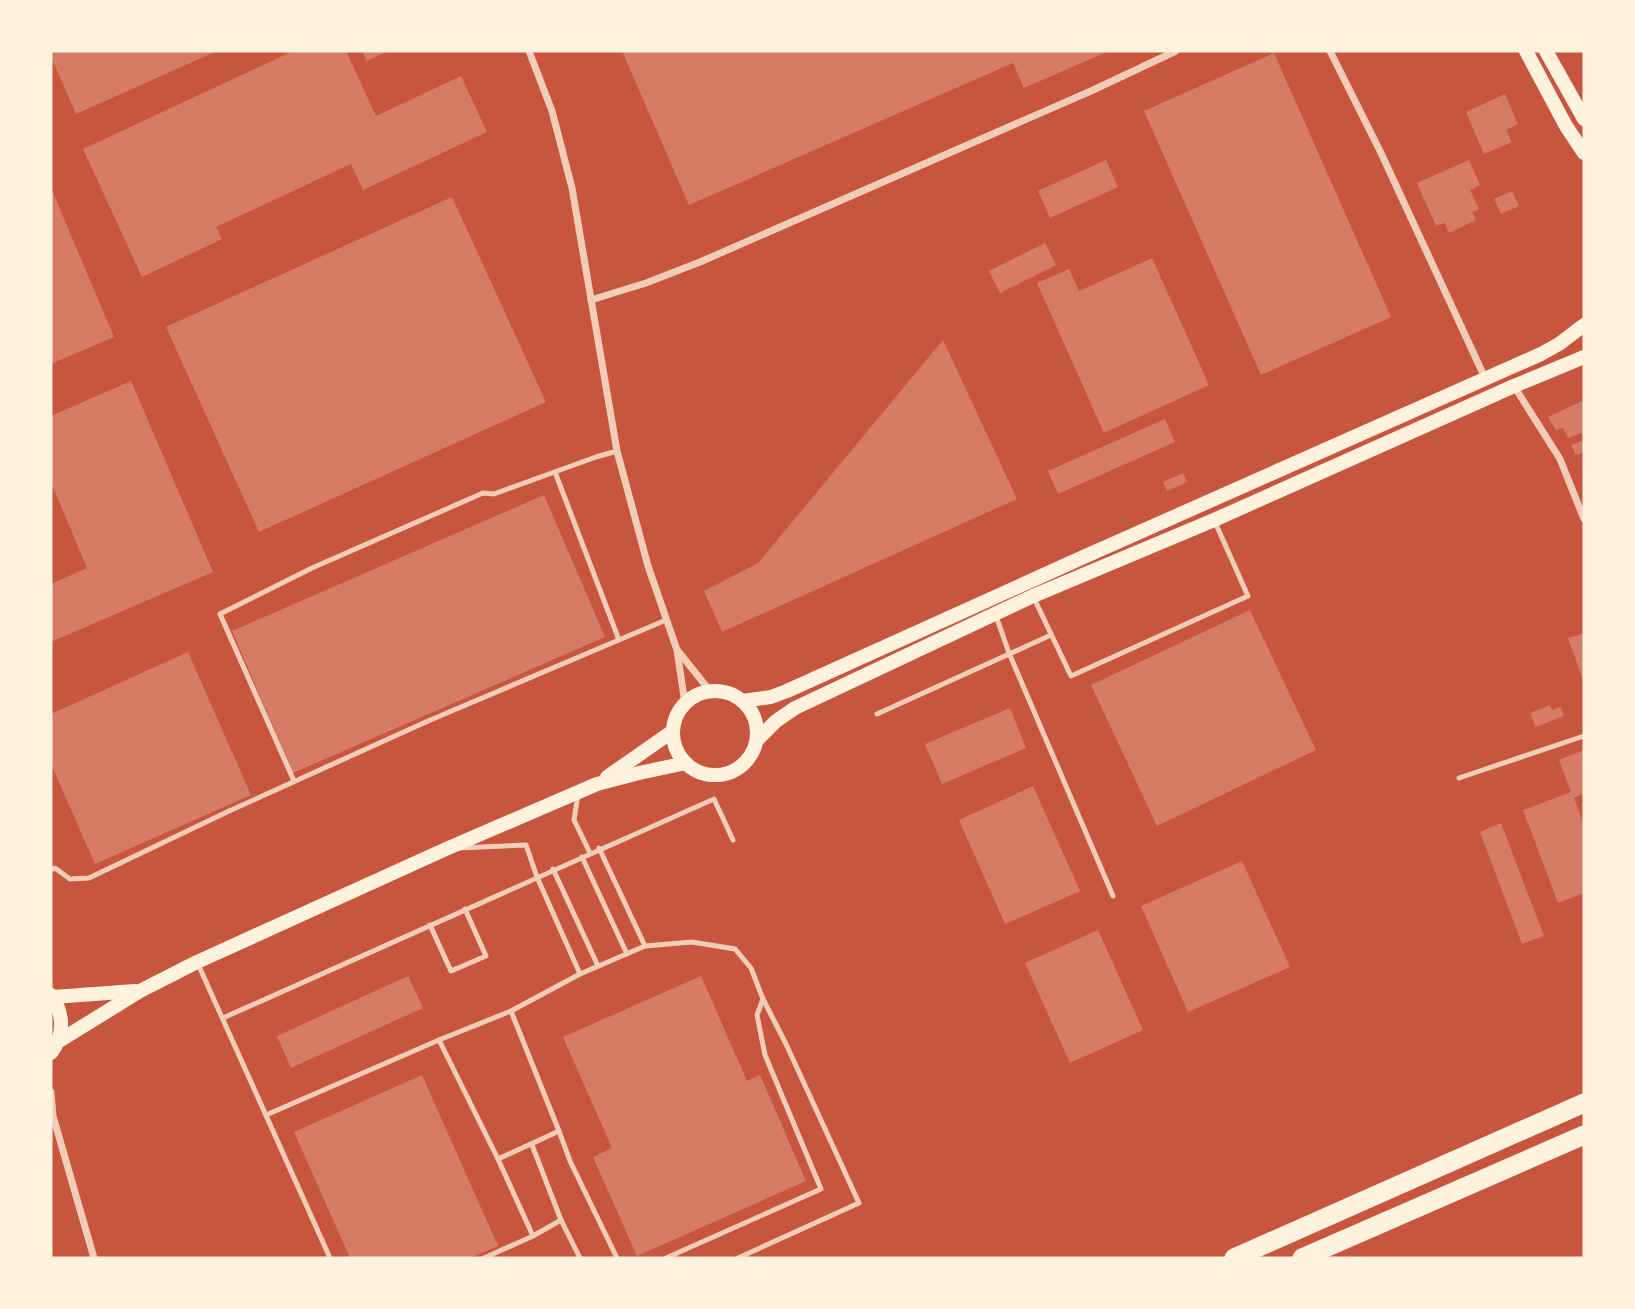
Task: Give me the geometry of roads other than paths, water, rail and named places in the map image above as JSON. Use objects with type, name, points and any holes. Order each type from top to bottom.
[{"type":"highway","points":[[1234,1258],[1584,1103]]},
{"type":"highway","points":[[1302,1258],[1584,1135]]},
{"type":"main road","points":[[1526,51],[1566,126],[1584,153]]},
{"type":"main road","points":[[1546,51],[1584,119]]},
{"type":"main road","points":[[743,701],[771,697],[787,691],[1550,349],[1584,325]]},
{"type":"main road","points":[[757,740],[752,712],[743,701],[722,691],[696,695],[678,712],[674,721],[674,743],[686,764],[709,775],[734,771],[745,763],[757,740],[776,721],[795,708],[1033,596],[1214,520],[1584,357]]},
{"type":"main road","points":[[55,1047],[140,990],[446,849],[597,784],[673,732]]},
{"type":"main road","points":[[597,784],[686,764]]},
{"type":"main road","points":[[55,1047],[62,1029],[58,1007],[52,996],[140,990]]},
{"type":"street","points":[[529,51],[552,111],[572,188],[617,451],[648,566],[677,650],[685,704]]},
{"type":"street","points":[[591,300],[701,262],[1176,51]]},
{"type":"street","points":[[1329,51],[1381,153],[1485,378]]},
{"type":"street","points":[[1514,386],[1560,459],[1584,519]]},
{"type":"street","points":[[677,650],[710,691]]},
{"type":"street","points":[[51,1092],[52,1114],[94,1258]]},
{"type":"lane","points":[[293,781],[220,614],[312,568],[483,493],[494,494],[617,451]]},
{"type":"lane","points":[[555,472],[619,640]]},
{"type":"lane","points":[[1033,596],[1071,676],[1248,596],[1214,520]]},
{"type":"lane","points":[[995,613],[1009,653],[1113,896]]},
{"type":"lane","points":[[51,870],[55,868],[70,879],[89,878],[293,781],[666,620]]},
{"type":"lane","points":[[877,714],[1051,635]]},
{"type":"lane","points":[[1460,778],[1584,736]]},
{"type":"lane","points":[[578,793],[574,820],[590,853]]},
{"type":"lane","points":[[223,1018],[714,799],[733,840]]},
{"type":"lane","points":[[446,849],[526,845],[537,877],[580,974]]},
{"type":"lane","points":[[599,848],[645,946]]},
{"type":"lane","points":[[582,857],[627,954]]},
{"type":"lane","points":[[553,869],[598,966]]},
{"type":"lane","points":[[430,925],[451,971],[486,956],[465,909]]},
{"type":"lane","points":[[266,1115],[511,1011],[580,974],[645,946],[692,942],[735,949],[751,968],[859,1203],[738,1258]]},
{"type":"lane","points":[[197,962],[330,1258]]},
{"type":"lane","points":[[666,1258],[821,1189],[765,1055],[757,1015],[763,999]]},
{"type":"lane","points":[[511,1011],[570,1161],[617,1258]]},
{"type":"lane","points":[[439,1040],[533,1236]]},
{"type":"lane","points":[[498,1160],[559,1131]]},
{"type":"lane","points":[[532,1145],[561,1220],[580,1258]]},
{"type":"lane","points":[[484,1258],[561,1220]]}]
